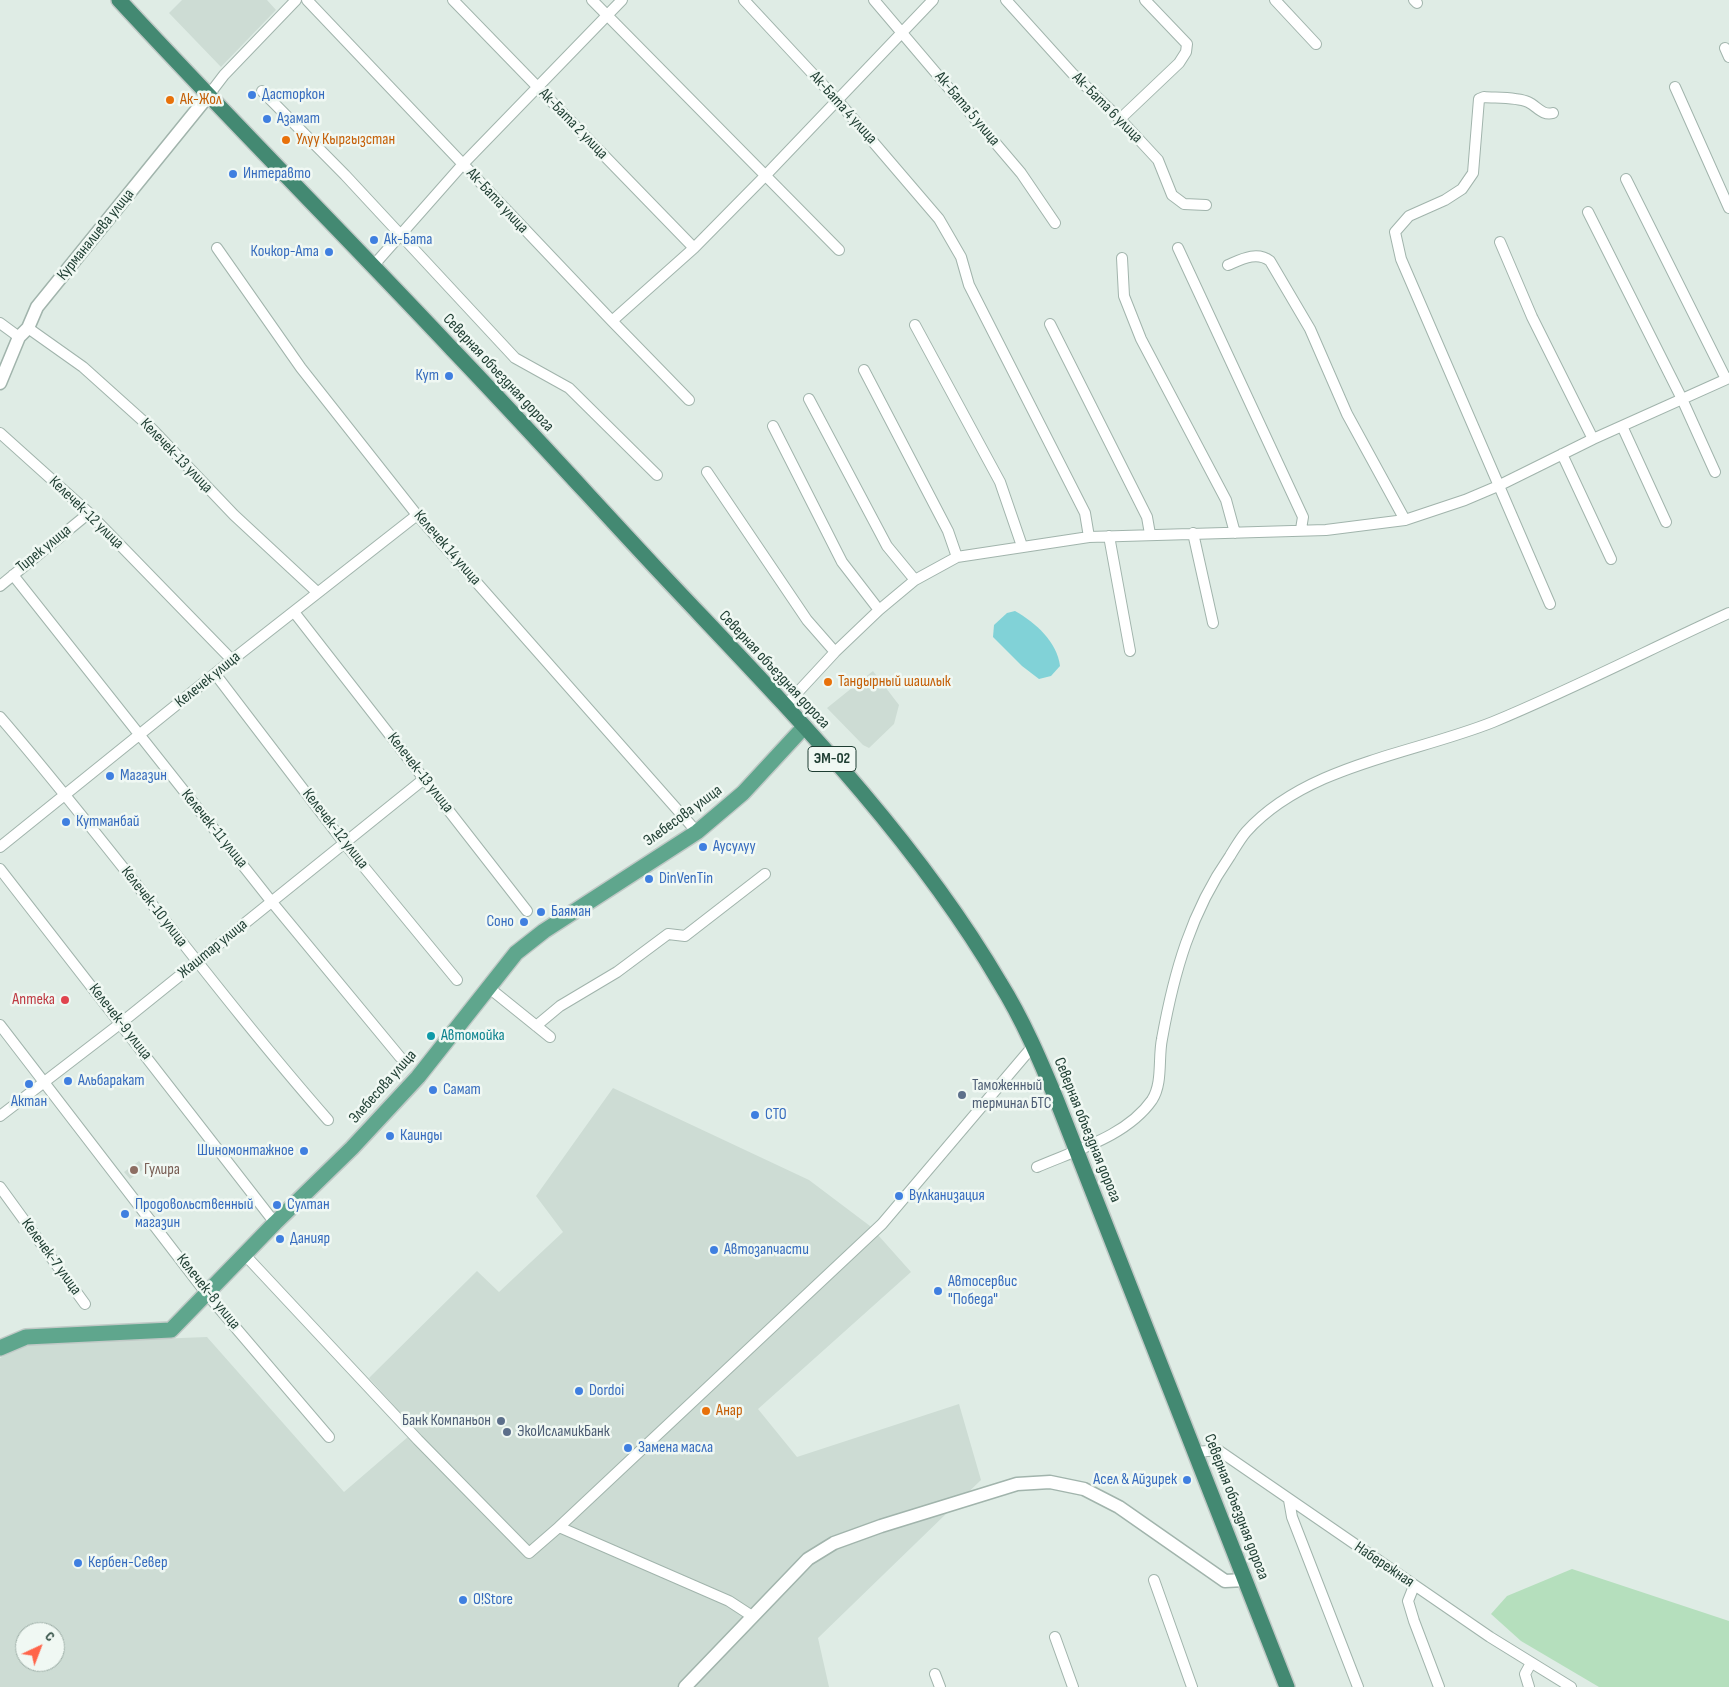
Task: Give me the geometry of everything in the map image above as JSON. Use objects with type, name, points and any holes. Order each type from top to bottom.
[{"type":"highway","name":"Северная объездная дорога","points":[[119,0],[208,96],[373,266],[785,706],[879,812],[966,928],[1001,983],[1033,1046],[1057,1101],[1197,1452],[1287,1687]]},
{"type":"main road","name":"Элебесова улица","points":[[0,1348],[26,1337],[171,1330],[275,1223],[352,1148],[418,1077],[516,953],[544,931],[697,832],[743,793],[804,727]]},
{"type":"street","points":[[208,96],[224,75],[296,0]]},
{"type":"street","name":"Ак-Бата улица","points":[[307,0],[612,321],[690,400]]},
{"type":"street","name":"Ак-Бата 2 улица","points":[[453,0],[694,248]]},
{"type":"street","points":[[592,0],[764,177],[838,250]]},
{"type":"street","points":[[373,266],[462,164],[622,0]]},
{"type":"street","name":"Ак-Бата 4 улица","points":[[744,0],[838,102],[939,219],[961,256],[970,285],[1085,514],[1089,537]]},
{"type":"street","name":"Ак-Бата 5 улица","points":[[874,0],[1021,173],[1055,223]]},
{"type":"street","points":[[612,321],[694,248],[838,102],[933,0]]},
{"type":"street","name":"Ак-Бата 6 улица","points":[[1006,0],[1072,73],[1120,118],[1158,160],[1172,195],[1184,204],[1206,205]]},
{"type":"street","points":[[1120,118],[1179,63],[1186,52],[1187,44],[1145,0]]},
{"type":"street","points":[[1275,0],[1316,44]]},
{"type":"street","points":[[1674,87],[1729,208]]},
{"type":"street","points":[[262,91],[400,234],[515,358],[569,388],[657,475]]},
{"type":"street","name":"Курманалиева улица","points":[[0,383],[37,307],[208,96]]},
{"type":"street","points":[[1550,604],[1401,260],[1396,232],[1409,216],[1445,200],[1462,189],[1473,173],[1476,148],[1477,103],[1479,99],[1484,97],[1528,102],[1539,111],[1548,114],[1553,113]]},
{"type":"street","points":[[785,706],[835,652],[879,610],[915,580],[957,557],[1089,537],[1335,529],[1405,520],[1498,486],[1593,439],[1727,378],[1626,179]]},
{"type":"street","points":[[1588,212],[1682,399],[1715,472]]},
{"type":"street","points":[[1500,242],[1532,317],[1593,439]]},
{"type":"street","name":"Келечек 14 улица","points":[[217,248],[300,368],[417,515],[697,832]]},
{"type":"street","points":[[1178,248],[1303,517],[1301,529]]},
{"type":"street","points":[[1228,265],[1247,257],[1263,256],[1270,262],[1310,329],[1348,414],[1405,520]]},
{"type":"street","points":[[1122,258],[1124,296],[1141,338],[1226,500],[1236,533]]},
{"type":"street","name":"Келечек-13 улица","points":[[0,323],[23,333],[83,366],[152,429],[234,515],[317,592]]},
{"type":"street","points":[[1050,324],[1147,517],[1150,534]]},
{"type":"street","points":[[915,325],[1000,482],[1022,546]]},
{"type":"street","points":[[864,370],[948,531],[957,557]]},
{"type":"street","points":[[809,399],[887,546],[915,580]]},
{"type":"street","points":[[773,426],[842,562],[879,610]]},
{"type":"street","points":[[1622,426],[1666,522]]},
{"type":"street","name":"Келечек-12 улица","points":[[0,432],[89,514],[232,660]]},
{"type":"street","points":[[1562,454],[1611,559]]},
{"type":"street","points":[[708,472],[807,620],[835,652]]},
{"type":"street","name":"Тирек улица","points":[[0,586],[89,514]]},
{"type":"street","name":"Келечек улица","points":[[0,847],[317,592],[417,515]]},
{"type":"street","points":[[1194,533],[1213,623]]},
{"type":"street","points":[[1109,536],[1130,651]]},
{"type":"street","name":"Келечек-11 улица","points":[[13,575],[271,901],[400,1057]]},
{"type":"street","name":"Келечек-13 улица","points":[[294,612],[527,911]]},
{"type":"street","points":[[1037,1166],[1111,1135],[1137,1116],[1152,1099],[1157,1088],[1161,1041],[1180,957],[1209,886],[1246,832],[1276,806],[1317,782],[1491,723],[1729,613]]},
{"type":"street","name":"Келечек-12 улица","points":[[216,675],[345,844],[457,980]]},
{"type":"street","name":"Келечек-10 улица","points":[[0,717],[67,794],[197,962],[328,1120]]},
{"type":"street","name":"Жаштар улица","points":[[0,1116],[121,1023],[424,779]]},
{"type":"street","name":"Келечек-9 улица","points":[[0,869],[275,1223]]},
{"type":"street","points":[[536,1026],[560,1006],[617,972],[668,934],[686,936],[766,874]]},
{"type":"street","points":[[488,987],[550,1037]]},
{"type":"street","name":"Келечек-8 улица","points":[[0,1025],[206,1293],[329,1437]]},
{"type":"street","points":[[245,1254],[418,1440],[529,1553],[882,1224],[1033,1046]]},
{"type":"street","name":"Келечек-7 улица","points":[[0,1187],[85,1304]]},
{"type":"street","name":"Набережная","points":[[1197,1452],[1218,1450],[1414,1586],[1571,1687]]},
{"type":"street","points":[[685,1687],[808,1559],[834,1543],[881,1526],[1017,1484],[1050,1482],[1084,1489],[1119,1507],[1225,1581],[1245,1580]]},
{"type":"street","points":[[1288,1500],[1292,1517],[1358,1687]]},
{"type":"street","points":[[559,1527],[729,1601],[752,1616]]},
{"type":"street","points":[[1154,1580],[1192,1687]]},
{"type":"street","points":[[1414,1586],[1408,1601],[1440,1687]]},
{"type":"street","points":[[1055,1637],[1073,1687]]},
{"type":"street","points":[[1529,1687],[1525,1674],[1531,1663]]},
{"type":"street","points":[[935,1674],[940,1687]]},
{"type":"shaded area","points":[[182,0],[267,0],[276,10],[221,67],[169,13]]},
{"type":"shaded area","points":[[873,671],[899,705],[894,724],[869,748],[863,745],[827,708]]},
{"type":"shaded area","name":"Dordoi","points":[[613,1088],[809,1180],[870,1226],[911,1272],[758,1409],[797,1457],[959,1404],[981,1480],[818,1638],[829,1687],[0,1687],[0,1358],[27,1344],[207,1337],[344,1492],[416,1430],[369,1378],[477,1271],[499,1292],[563,1232],[536,1196]]},
{"type":"shaded area","name":"Гулира","points":[[139,1161],[145,1168],[130,1179],[124,1172]]},
{"type":"green space","points":[[1572,1569],[1729,1621],[1729,1687],[1599,1687],[1521,1641],[1491,1614],[1507,1596]]},
{"type":"water","points":[[1015,611],[1038,627],[1055,649],[1060,666],[1051,676],[1039,679],[1022,666],[993,637],[994,625],[1007,613]]},
{"type":"place","name":"Дасторкон","points":[[252,95]]},
{"type":"place","name":"Ак-Жол","points":[[170,100]]},
{"type":"place","name":"Азамат","points":[[267,119]]},
{"type":"place","name":"Улуу Кыргызстан","points":[[286,140]]},
{"type":"place","name":"Интеравто","points":[[233,174]]},
{"type":"place","name":"Ак-Бата","points":[[374,240]]},
{"type":"place","name":"Кочкор-Ата","points":[[329,252]]},
{"type":"place","name":"Кут","points":[[449,376]]},
{"type":"place","name":"Тандырный шашлык","points":[[828,682]]},
{"type":"place","name":"Магазин","points":[[110,776]]},
{"type":"place","name":"Кутманбай","points":[[66,822]]},
{"type":"place","name":"Аусулуу","points":[[703,847]]},
{"type":"place","name":"DinVenTin","points":[[649,879]]},
{"type":"place","name":"Баяман","points":[[541,912]]},
{"type":"place","name":"Соно","points":[[524,922]]},
{"type":"place","name":"Аптека","points":[[65,1000]]},
{"type":"place","name":"Автомойка","points":[[431,1036]]},
{"type":"place","name":"Альбаракат","points":[[68,1081]]},
{"type":"place","name":"Актан","points":[[29,1084]]},
{"type":"place","name":"Самат","points":[[433,1090]]},
{"type":"place","name":"Таможенный терминал БТС","points":[[962,1095]]},
{"type":"place","name":"СТО","points":[[755,1115]]},
{"type":"place","name":"Каинды","points":[[390,1136]]},
{"type":"place","name":"Шиномонтажное","points":[[304,1151]]},
{"type":"place","name":"Гулира","points":[[134,1170]]},
{"type":"place","name":"Вулканизация","points":[[899,1196]]},
{"type":"place","name":"Султан","points":[[277,1205]]},
{"type":"place","name":"Продовольственный магазин","points":[[125,1214]]},
{"type":"place","name":"Данияр","points":[[280,1239]]},
{"type":"place","name":"Автозапчасти","points":[[714,1250]]},
{"type":"place","name":"Автосервис \"Победа\"","points":[[938,1291]]},
{"type":"place","name":"Dordoi","points":[[579,1391]]},
{"type":"place","name":"Анар","points":[[706,1411]]},
{"type":"place","name":"Банк Компаньон","points":[[501,1421]]},
{"type":"place","name":"ЭкоИсламикБанк","points":[[507,1432]]},
{"type":"place","name":"Замена масла","points":[[628,1448]]},
{"type":"place","name":"Асел & Айзирек","points":[[1187,1480]]},
{"type":"place","name":"Кербен-Север","points":[[78,1563]]},
{"type":"place","name":"O!Store","points":[[463,1600]]}]
